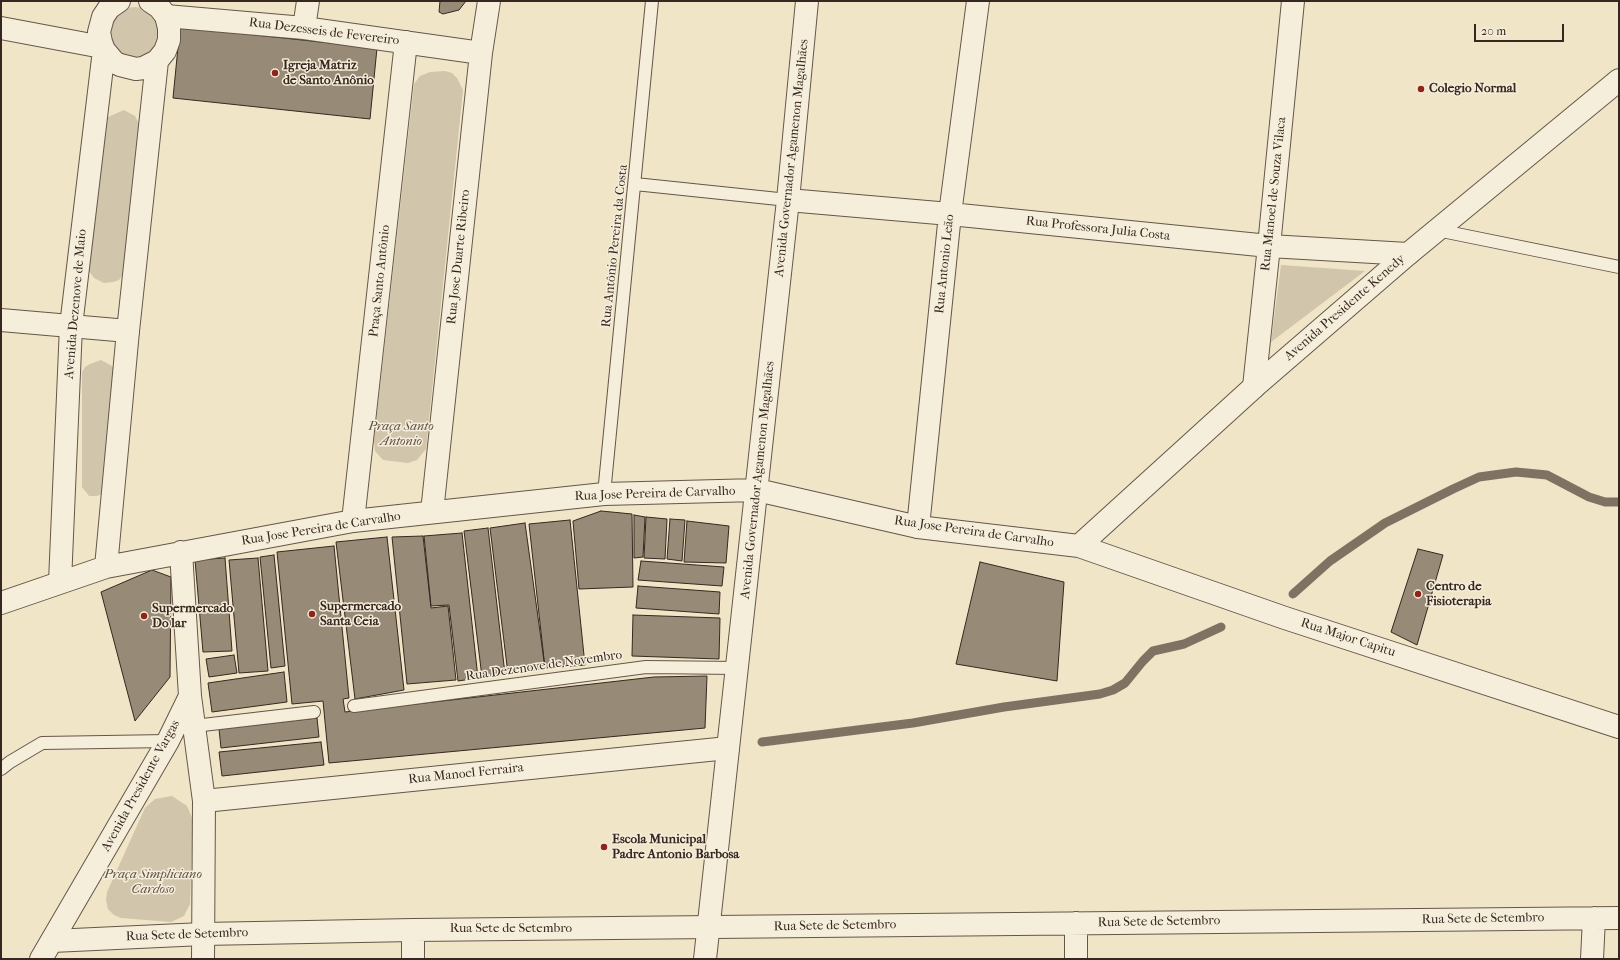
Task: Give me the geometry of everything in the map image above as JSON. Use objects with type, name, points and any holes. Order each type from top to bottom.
[{"type":"street","points":[[304,28],[308,1]]},
{"type":"street","name":"Rua Jose Duarte Ribeiro","points":[[432,512],[481,54],[489,1]]},
{"type":"street","name":"Avenida Governador Agamenon Magalhães","points":[[704,959],[738,668],[788,200],[807,1]]},
{"type":"street","name":"Rua Antonio Leão","points":[[918,527],[950,214],[978,1]]},
{"type":"street","name":"Rua Manoel de Souza Vilaca","points":[[1254,387],[1293,1]]},
{"type":"street","name":"Avenida Dezenove de Maio","points":[[60,582],[71,326],[103,49],[99,32],[101,22],[106,12],[115,2]]},
{"type":"street","points":[[1,28],[103,49],[114,62],[128,68],[143,68],[157,61],[165,51],[169,40],[170,28],[161,7]]},
{"type":"street","name":"Rua Dezesseis de Fevereiro","points":[[161,7],[481,54]]},
{"type":"street","name":"Praça Santo Antônio","points":[[353,521],[406,42]]},
{"type":"street","points":[[106,567],[128,332],[157,61]]},
{"type":"street","name":"Avenida Presidente Kenedy","points":[[1079,546],[1254,387],[1408,254],[1619,80]]},
{"type":"street","name":"Rua Professora Julia Costa","points":[[788,200],[950,214],[1269,246],[1408,254]]},
{"type":"street","points":[[1,320],[128,332]]},
{"type":"street","name":"Rua Jose Pereira de Carvalho","points":[[1,603],[106,567],[181,552],[353,521],[604,494],[757,490],[918,527],[1079,546]]},
{"type":"street","name":"Rua Major Capitu","points":[[1079,546],[1285,618],[1619,727]]},
{"type":"street","points":[[181,552],[190,696],[204,801],[203,959]]},
{"type":"street","name":"Avenida Presidente Vargas","points":[[46,950],[168,741],[190,696]]},
{"type":"street","name":"Rua Manoel Ferraira","points":[[204,801],[728,748]]},
{"type":"street","points":[[1592,959],[1594,918]]},
{"type":"street","name":"Rua Sete de Setembro","points":[[46,950],[203,934],[413,930],[1619,918]]},
{"type":"street","points":[[1076,923],[1076,959]]},
{"type":"street","points":[[413,930],[413,959]]},
{"type":"lane","name":"Rua Antônio Pereira da Costa","points":[[604,494],[652,1]]},
{"type":"lane","points":[[635,184],[788,200]]},
{"type":"lane","points":[[1437,230],[1619,267]]},
{"type":"lane","name":"Rua Dezenove de Novembro","points":[[354,706],[646,666],[738,668]]},
{"type":"lane","points":[[194,726],[314,712]]},
{"type":"lane","points":[[1,769],[42,743],[168,741]]},
{"type":"green space","points":[[130,7],[140,7],[153,14],[160,27],[160,37],[153,50],[140,57],[130,57],[121,53],[114,46],[110,37],[110,27],[114,18],[121,11]]},
{"type":"green space","name":"Praça Santo Antonio","points":[[445,71],[452,73],[457,78],[463,90],[426,449],[417,460],[408,463],[383,460],[375,451],[374,440],[414,84],[420,76],[430,72]]},
{"type":"green space","points":[[124,110],[135,116],[141,128],[123,275],[119,280],[104,283],[94,278],[89,271],[105,123],[108,117]]},
{"type":"green space","points":[[1281,265],[1365,271],[1271,342]]},
{"type":"green space","points":[[101,360],[112,366],[116,371],[104,493],[97,496],[89,496],[82,487],[82,372],[85,367]]},
{"type":"green space","name":"Praça Simpliciano Cardoso","points":[[172,796],[187,806],[193,820],[190,904],[184,916],[171,922],[121,918],[114,915],[108,909],[106,900],[107,892],[145,808],[155,799]]},
{"type":"building","points":[[440,1],[466,1],[459,10],[443,14],[439,12]]},
{"type":"building","name":"Igreja Matriz de Santo Anônio","points":[[180,27],[377,48],[370,119],[173,98]]},
{"type":"building","points":[[601,511],[632,514],[633,587],[579,589],[573,521]]},
{"type":"building","points":[[634,515],[645,517],[643,557],[634,558]]},
{"type":"building","points":[[646,517],[667,519],[665,559],[644,558]]},
{"type":"building","points":[[670,519],[685,520],[682,561],[667,559]]},
{"type":"building","points":[[570,520],[585,665],[545,668],[529,524]]},
{"type":"building","points":[[687,521],[729,526],[726,563],[684,562]]},
{"type":"building","points":[[525,523],[545,668],[508,674],[490,528]]},
{"type":"building","points":[[488,528],[505,674],[482,677],[464,531]]},
{"type":"building","points":[[462,533],[478,678],[458,681],[449,605],[431,606],[424,536]]},
{"type":"building","points":[[423,536],[431,608],[448,606],[456,680],[407,684],[392,537]]},
{"type":"building","points":[[387,537],[404,690],[355,699],[336,542]]},
{"type":"building","name":"Supermercado Santa Ceia","points":[[334,546],[349,698],[343,699],[345,712],[654,677],[707,676],[705,728],[329,763],[323,701],[292,704],[277,552]]},
{"type":"building","name":"Centro de Fisioterapia","points":[[1418,549],[1443,555],[1417,645],[1391,632]]},
{"type":"building","points":[[274,555],[285,666],[271,668],[260,557]]},
{"type":"building","points":[[225,558],[232,651],[203,652],[195,560]]},
{"type":"building","points":[[258,558],[268,671],[239,673],[229,560]]},
{"type":"building","points":[[641,561],[724,567],[722,586],[638,580]]},
{"type":"building","points":[[980,562],[1064,582],[1057,681],[956,664]]},
{"type":"building","points":[[152,570],[171,577],[170,677],[135,721],[101,592]]},
{"type":"building","points":[[638,586],[720,592],[719,614],[636,608]]},
{"type":"building","points":[[633,615],[720,618],[719,659],[632,656]]},
{"type":"building","points":[[234,655],[237,673],[209,677],[206,659]]},
{"type":"building","points":[[284,672],[287,702],[212,712],[208,683]]},
{"type":"building","points":[[317,718],[319,737],[221,748],[219,729]]},
{"type":"building","points":[[321,742],[324,765],[222,776],[219,752]]},
{"type":"waterway","points":[[1293,594],[1330,561],[1385,523],[1479,477],[1516,472],[1547,475],[1589,497],[1605,502],[1619,502]]},
{"type":"waterway","points":[[762,742],[913,723],[1004,707],[1100,694],[1113,690],[1125,683],[1153,651],[1184,644],[1221,627]]},
{"type":"place","name":"Igreja Matriz de Santo Anônio","points":[[275,73]]},
{"type":"place","name":"Colegio Normal","points":[[1421,89]]},
{"type":"place","name":"Centro de Fisioterapia","points":[[1418,594]]},
{"type":"place","name":"Supermercado Santa Ceia","points":[[312,614]]},
{"type":"place","name":"Supermercado Do lar","points":[[144,616]]},
{"type":"place","name":"Escola Municipal Padre Antonio Barbosa","points":[[604,847]]}]
